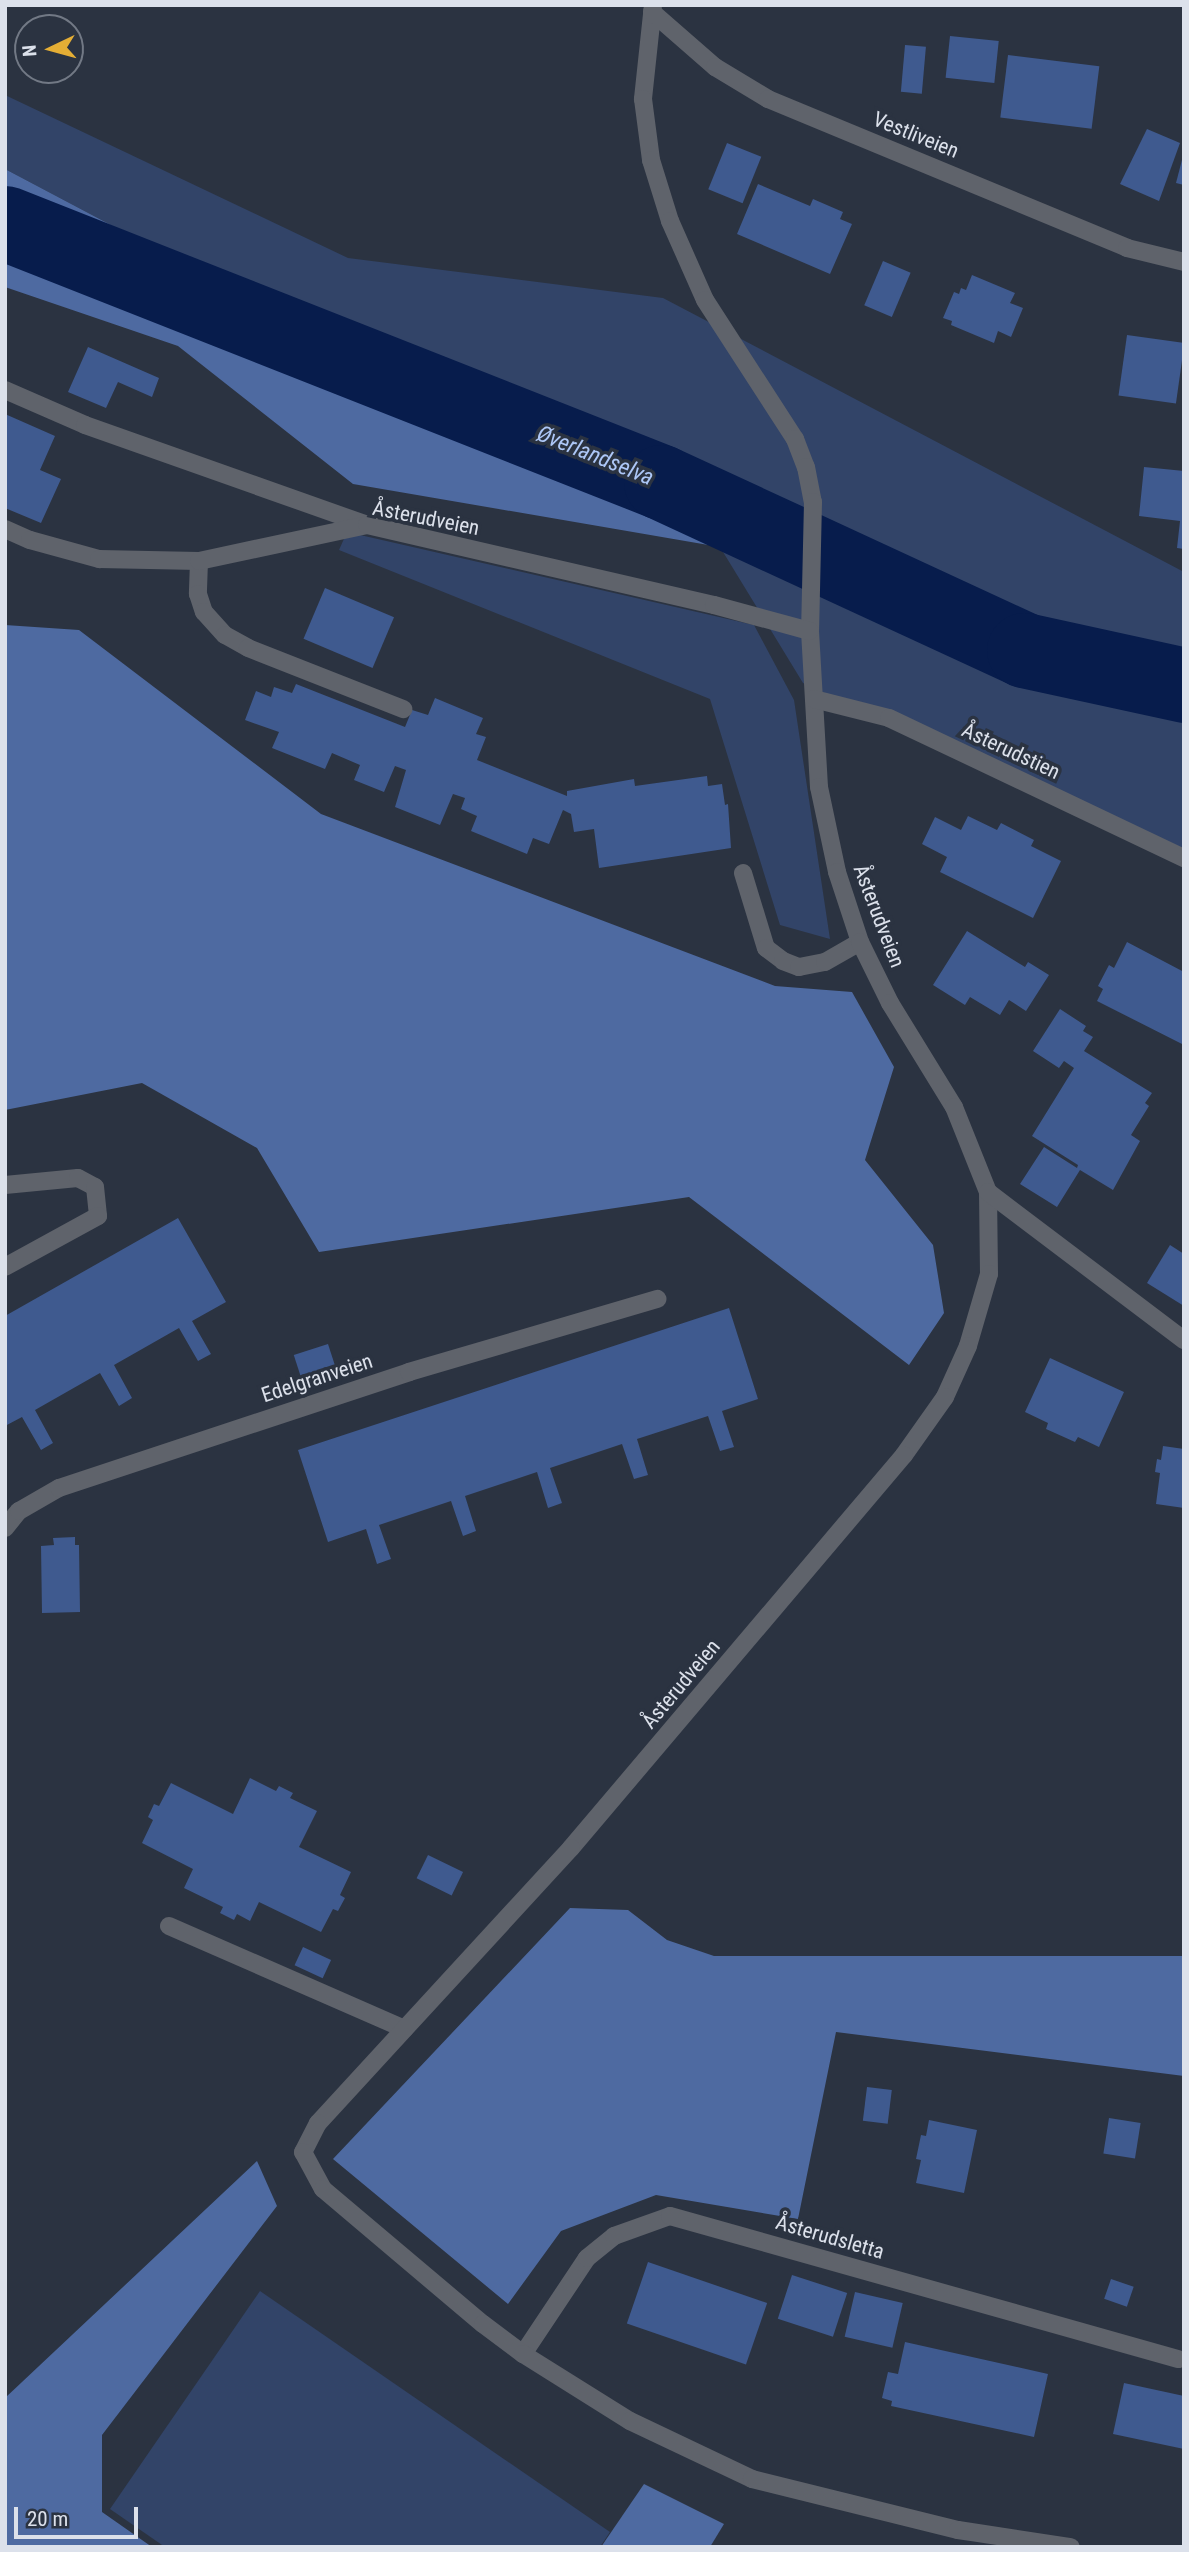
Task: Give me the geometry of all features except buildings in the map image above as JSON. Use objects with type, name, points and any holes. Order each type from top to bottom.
[{"type":"street","name":"Vestliveien","points":[[652,9],[715,67],[768,99],[1127,248],[1184,262]]},
{"type":"street","name":"Åsterudveien","points":[[523,2354],[323,2189],[303,2152],[318,2123],[571,1848],[904,1455],[945,1397],[968,1346],[989,1274],[988,1192],[954,1107],[890,1003],[860,942],[837,872],[819,787],[810,631],[813,502],[806,467],[794,439],[705,300],[670,221],[651,160],[643,99],[652,9]]},
{"type":"street","points":[[5,390],[85,425],[367,526]]},
{"type":"street","name":"Åsterudveien","points":[[5,530],[30,540],[99,559],[199,561],[367,526],[714,605],[810,631]]},
{"type":"street","points":[[199,561],[198,594],[204,612],[225,635],[248,648],[403,709]]},
{"type":"street","name":"Åsterudstien","points":[[814,699],[889,718],[1184,858]]},
{"type":"street","points":[[743,873],[766,948],[783,961],[799,967],[825,962],[860,942]]},
{"type":"street","points":[[5,1185],[78,1178],[95,1187],[98,1216],[5,1267]]},
{"type":"street","points":[[988,1192],[1184,1340]]},
{"type":"street","name":"Edelgranveien","points":[[5,1528],[19,1511],[59,1488],[408,1372],[657,1299]]},
{"type":"street","points":[[169,1926],[405,2029]]},
{"type":"street","name":"Åsterudsletta","points":[[523,2354],[587,2258],[614,2236],[670,2216],[1178,2359]]},
{"type":"street","points":[[523,2354],[630,2421],[752,2479],[958,2530],[1071,2547]]},
{"type":"shaded area","points":[[5,95],[348,258],[663,298],[1184,572],[1184,860],[803,683],[720,547],[5,169]]},
{"type":"shaded area","points":[[5,169],[720,547],[353,484],[178,346],[5,287]]},
{"type":"shaded area","points":[[347,532],[754,625],[794,700],[830,939],[780,925],[710,699],[339,550]]},
{"type":"shaded area","points":[[5,625],[79,630],[321,814],[775,986],[852,992],[894,1067],[865,1160],[933,1245],[944,1313],[909,1365],[689,1197],[319,1252],[257,1148],[142,1083],[5,1110]]},
{"type":"shaded area","points":[[570,1908],[628,1910],[667,1940],[714,1956],[1184,1956],[1184,2076],[836,2032],[798,2219],[656,2195],[561,2231],[508,2304],[333,2159]]},
{"type":"shaded area","points":[[257,2161],[277,2206],[102,2435],[102,2512],[152,2547],[5,2547],[5,2398]]},
{"type":"shaded area","points":[[260,2291],[610,2532],[600,2547],[165,2547],[110,2509]]},
{"type":"shaded area","points":[[644,2484],[724,2524],[710,2547],[601,2547]]},
{"type":"waterway","name":"Øverlandselva","points":[[5,223],[661,482],[1024,650],[1184,685]]}]
